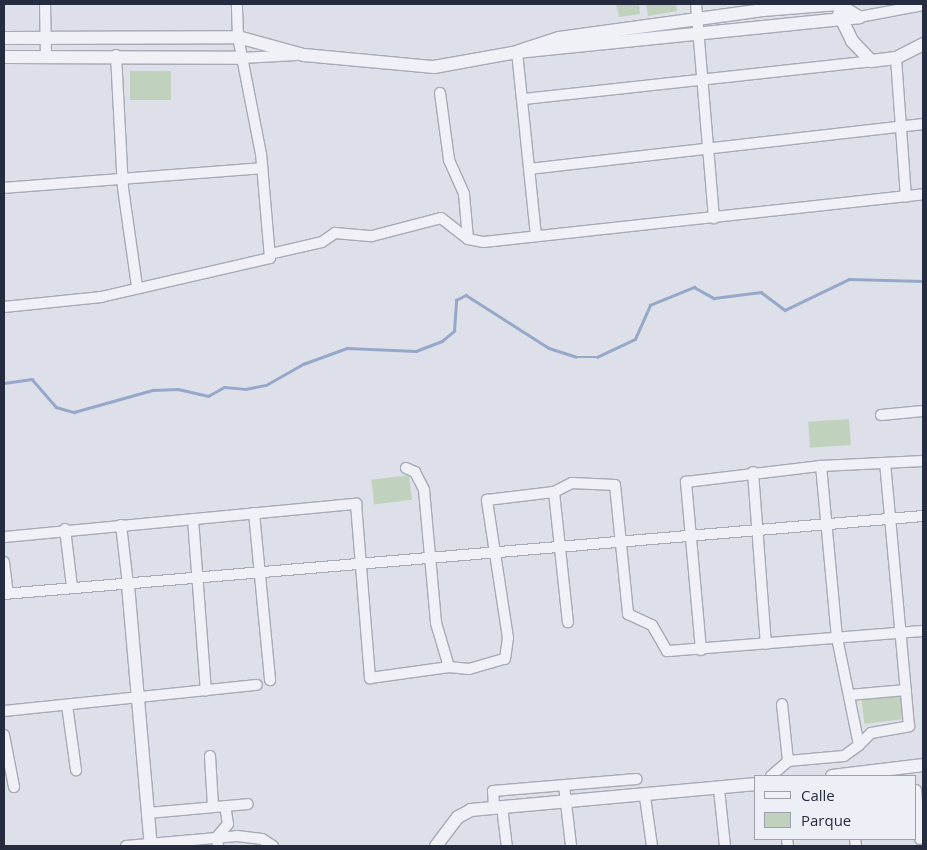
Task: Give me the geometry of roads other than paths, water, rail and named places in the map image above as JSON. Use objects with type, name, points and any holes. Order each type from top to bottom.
[{"type":"street","points":[[44,4],[46,56]]},
{"type":"street","points":[[4,308],[101,297],[137,286],[256,264],[270,258],[262,168],[238,37],[237,4]]},
{"type":"street","points":[[696,4],[697,36],[710,149],[714,218]]},
{"type":"street","points":[[517,52],[559,38],[764,7],[838,4],[859,17]]},
{"type":"street","points":[[838,4],[840,19],[872,62]]},
{"type":"street","points":[[4,57],[242,58],[304,55],[434,67],[517,52],[697,36],[859,17],[923,5]]},
{"type":"street","points":[[764,7],[764,28]]},
{"type":"street","points":[[4,38],[238,37],[304,55]]},
{"type":"street","points":[[524,99],[872,62],[896,58],[923,44]]},
{"type":"street","points":[[517,52],[524,99],[536,235]]},
{"type":"street","points":[[116,56],[122,176],[137,286]]},
{"type":"street","points":[[896,58],[899,129],[906,197]]},
{"type":"street","points":[[440,93],[450,160],[464,194],[468,239]]},
{"type":"street","points":[[529,168],[899,129],[923,124]]},
{"type":"street","points":[[4,188],[122,176],[262,168]]},
{"type":"street","points":[[270,254],[322,242],[335,233],[372,236],[442,218],[468,239],[484,242],[923,194]]},
{"type":"street","points":[[881,415],[923,411]]},
{"type":"street","points":[[701,650],[694,538],[686,482],[752,472],[821,466],[923,461]]},
{"type":"street","points":[[772,775],[788,761],[844,756],[859,745],[870,733],[909,726],[893,519],[885,464]]},
{"type":"street","points":[[821,466],[837,638],[859,745]]},
{"type":"street","points":[[406,468],[415,472],[424,490],[436,623],[449,667]]},
{"type":"street","points":[[752,472],[766,644]]},
{"type":"street","points":[[4,537],[65,529],[356,504],[357,566],[370,678],[449,667],[469,669],[505,660],[508,638],[487,500],[554,492],[572,484],[615,485],[628,614],[652,625],[667,651],[701,650],[923,631]]},
{"type":"street","points":[[554,492],[558,548],[568,622]]},
{"type":"street","points":[[254,513],[270,680]]},
{"type":"street","points":[[4,562],[6,594],[72,587],[195,580],[621,542],[694,538],[923,516]]},
{"type":"street","points":[[193,519],[195,580],[206,692]]},
{"type":"street","points":[[121,525],[151,845]]},
{"type":"street","points":[[65,529],[72,587]]},
{"type":"street","points":[[4,711],[206,692],[256,685]]},
{"type":"street","points":[[849,695],[906,690]]},
{"type":"street","points":[[782,704],[788,761]]},
{"type":"street","points":[[67,705],[76,770]]},
{"type":"street","points":[[4,735],[14,787]]},
{"type":"street","points":[[210,756],[213,807]]},
{"type":"street","points":[[850,775],[917,769]]},
{"type":"street","points":[[507,846],[493,791],[636,780]]},
{"type":"street","points":[[436,846],[464,812],[498,807],[645,797],[754,784]]},
{"type":"street","points":[[564,786],[571,846]]},
{"type":"street","points":[[718,789],[725,846]]},
{"type":"street","points":[[645,797],[652,846]]},
{"type":"street","points":[[917,802],[920,839]]},
{"type":"street","points":[[148,813],[248,804]]},
{"type":"street","points":[[218,842],[228,824],[225,806]]},
{"type":"street","points":[[126,846],[262,838],[273,846]]},
{"type":"waterway","points":[[4,383],[32,379],[56,407],[74,412],[153,390],[178,389],[208,396],[224,387],[245,389],[266,385],[303,364],[347,348],[416,351],[442,341],[454,331],[456,300],[466,295],[549,348],[576,357],[597,357],[635,339],[650,305],[694,287],[714,298],[761,292],[785,310],[849,279],[923,281]]}]
